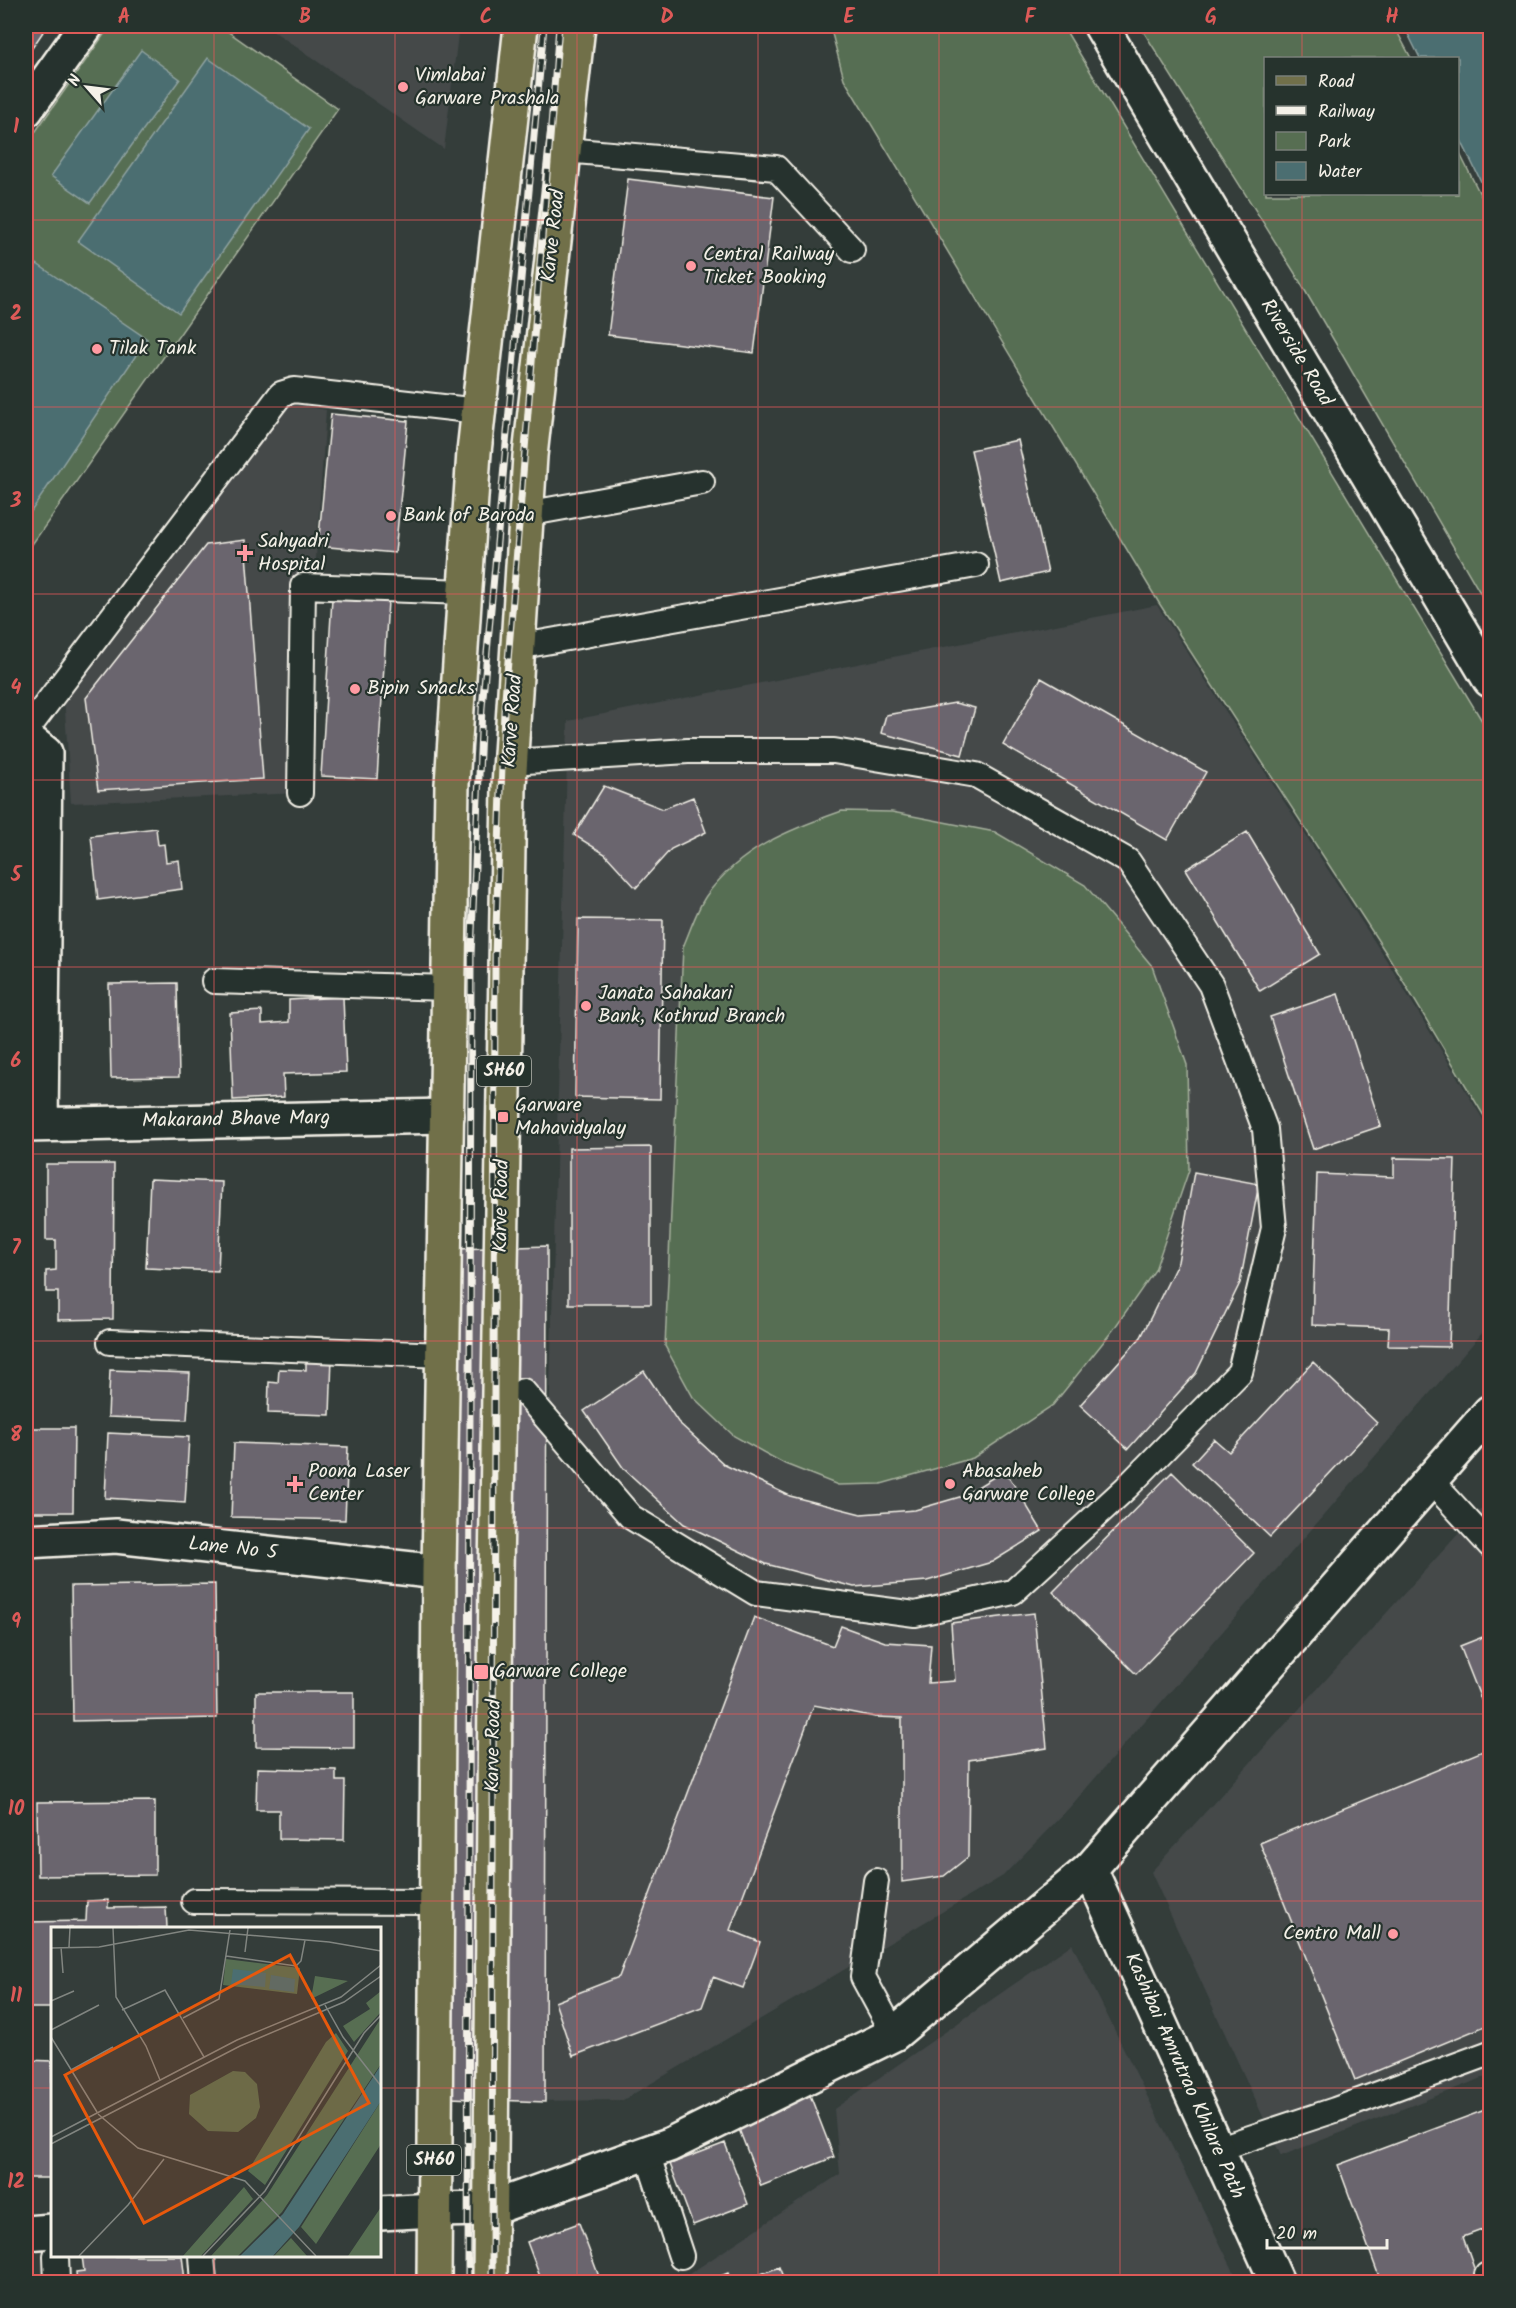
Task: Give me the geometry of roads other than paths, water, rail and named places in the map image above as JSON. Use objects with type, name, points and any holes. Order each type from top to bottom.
[{"type":"main road","name":"SH60","points":[[434,2283],[436,1902],[452,784],[478,411],[521,26]]},
{"type":"main road","name":"Karve Road","points":[[490,2283],[496,1538],[510,762],[530,456],[578,26]]},
{"type":"street","points":[[26,110],[86,26]]},
{"type":"street","name":"Riverside Road","points":[[1101,26],[1491,680]]},
{"type":"street","points":[[26,738],[45,753],[33,1125]]},
{"type":"street","name":"Makarand Bhave Marg","points":[[33,1125],[447,1116]]},
{"type":"street","points":[[381,2213],[490,2209],[669,2145],[894,2034],[1090,1869],[1491,1412]]},
{"type":"street","name":"Lane No 5","points":[[26,1541],[116,1536],[440,1572]]},
{"type":"street","name":"Kashibai Amrutrao Khilare Path","points":[[1090,1869],[1277,2283]]},
{"type":"street","points":[[26,2233],[51,2231]]},
{"type":"lane","points":[[564,150],[776,168],[852,250]]},
{"type":"lane","points":[[26,731],[281,394],[294,390],[478,411]]},
{"type":"lane","points":[[526,514],[702,482]]},
{"type":"lane","points":[[517,647],[976,565]]},
{"type":"lane","points":[[300,793],[303,586],[464,592]]},
{"type":"lane","points":[[510,762],[688,751],[834,751],[976,775],[1128,861],[1211,985],[1265,1129],[1274,1228],[1240,1372],[1126,1488],[1013,1592],[915,1614],[756,1593],[631,1517],[523,1391]]},
{"type":"lane","points":[[214,981],[448,988]]},
{"type":"lane","points":[[110,1342],[443,1355]]},
{"type":"lane","points":[[1431,1480],[1491,1545]]},
{"type":"lane","points":[[876,1881],[863,1977],[894,2034]]},
{"type":"lane","points":[[194,1901],[436,1902]]},
{"type":"lane","points":[[1217,2149],[1335,2110],[1491,2053]]},
{"type":"lane","points":[[646,2153],[681,2256]]},
{"type":"lane","points":[[56,2257],[57,2283]]},
{"type":"lane","points":[[202,2257],[204,2283]]},
{"type":"water","points":[[1404,26],[1490,26],[1490,200],[1459,136],[1459,57],[1420,57]]},
{"type":"water","points":[[141,50],[180,79],[90,203],[51,176]]},
{"type":"water","points":[[208,58],[309,129],[179,313],[78,241]]},
{"type":"water","points":[[37,264],[147,339],[26,519],[26,281]]},
{"type":"railway","points":[[468,2282],[471,955],[482,708],[544,26]]},
{"type":"railway","points":[[492,2282],[495,955],[504,711],[559,26]]},
{"type":"place","name":"Vimlabai Garware Prashala","points":[[403,87]]},
{"type":"place","name":"Central Railway Ticket Booking","points":[[691,266]]},
{"type":"place","name":"Tilak Tank","points":[[97,349]]},
{"type":"place","name":"Bank of Baroda","points":[[391,516]]},
{"type":"place","name":"Sahyadri Hospital","points":[[245,553]]},
{"type":"place","name":"Bipin Snacks","points":[[355,689]]},
{"type":"place","name":"Janata Sahakari Bank, Kothrud Branch","points":[[586,1006]]},
{"type":"place","name":"Garware Mahavidyalay","points":[[503,1117]]},
{"type":"place","name":"Poona Laser Center","points":[[295,1484]]},
{"type":"place","name":"Abasaheb Garware College","points":[[950,1484]]},
{"type":"place","name":"Garware College","points":[[481,1672]]},
{"type":"place","name":"Centro Mall","points":[[1393,1934]]}]
